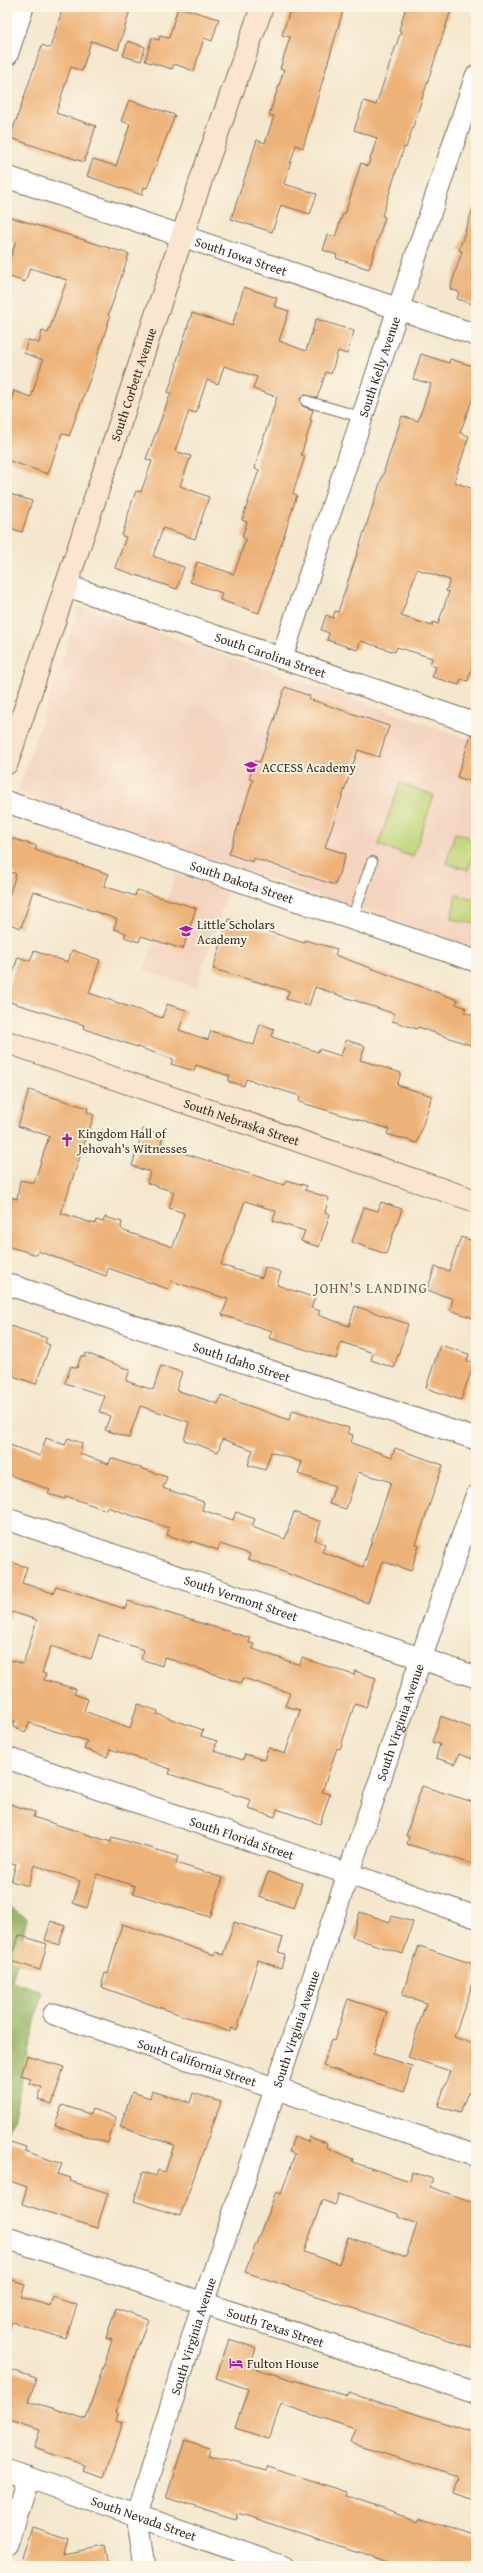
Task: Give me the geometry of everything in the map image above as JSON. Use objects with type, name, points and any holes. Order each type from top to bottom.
[{"type":"street","points":[[7,55],[23,7]]},
{"type":"street","name":"South Corbett Avenue","points":[[7,763],[182,237],[262,7]]},
{"type":"street","name":"South Kelly Avenue","points":[[282,657],[476,76]]},
{"type":"street","name":"South Iowa Street","points":[[7,177],[476,335]]},
{"type":"street","name":"South Carolina Street","points":[[65,585],[282,657],[476,724]]},
{"type":"street","name":"South Dakota Street","points":[[7,802],[476,961]]},
{"type":"street","name":"South Nebraska Street","points":[[7,1042],[476,1201]]},
{"type":"street","name":"South Idaho Street","points":[[7,1284],[476,1440]]},
{"type":"street","name":"South Virginia Avenue","points":[[145,2566],[137,2514],[204,2303],[349,1875],[420,1658],[476,1496]]},
{"type":"street","name":"South Vermont Street","points":[[7,1519],[476,1677]]},
{"type":"street","name":"South Florida Street","points":[[7,1758],[476,1917]]},
{"type":"street","name":"South California Street","points":[[54,2014],[476,2156]]},
{"type":"street","name":"South Texas Street","points":[[7,2238],[476,2393]]},
{"type":"street","name":"South Nevada Street","points":[[7,2470],[137,2514],[166,2527],[281,2566]]},
{"type":"street","points":[[7,2544],[28,2477]]},
{"type":"lane","points":[[306,401],[362,417]]},
{"type":"lane","points":[[352,919],[372,862]]},
{"type":"shaded area","name":"ACCESS Academy","points":[[80,606],[476,741],[476,949],[17,793]]},
{"type":"shaded area","name":"Little Scholars Academy","points":[[176,874],[228,891],[196,987],[144,970]]},
{"type":"green space","points":[[400,783],[434,795],[413,857],[378,845]]},
{"type":"green space","points":[[455,833],[467,836],[475,848],[468,870],[446,863]]},
{"type":"green space","points":[[456,895],[476,899],[476,924],[451,919]]},
{"type":"green space","points":[[7,1905],[27,1918],[12,1981],[42,1991],[13,2120],[7,2131]]},
{"type":"building","points":[[63,7],[131,7],[118,50],[91,41],[82,71],[71,67],[56,113],[96,126],[84,162],[10,138],[42,45],[50,48]]},
{"type":"building","points":[[178,7],[219,19],[212,41],[204,38],[194,71],[174,64],[172,69],[145,61],[152,38],[159,40],[160,36],[169,38]]},
{"type":"building","points":[[291,7],[344,7],[303,148],[296,145],[284,184],[317,194],[310,214],[281,205],[272,232],[231,219],[257,140],[265,143],[274,116],[269,115],[284,70],[280,69],[290,37],[282,35]]},
{"type":"building","points":[[406,7],[452,7],[382,216],[385,217],[369,269],[336,258],[337,255],[323,250],[328,235],[335,237],[343,213],[345,214],[361,163],[368,166],[377,138],[354,130],[364,101],[376,105],[401,31],[399,30]]},
{"type":"building","points":[[128,41],[145,47],[141,61],[123,56]]},
{"type":"building","points":[[129,100],[175,115],[147,188],[144,187],[142,195],[87,176],[93,159],[116,166],[130,124],[121,121]]},
{"type":"building","points":[[473,208],[476,208],[476,305],[457,299],[459,292],[450,289],[462,251],[459,250]]},
{"type":"building","points":[[7,216],[129,254],[108,316],[110,317],[91,376],[69,436],[62,433],[48,474],[7,460],[7,412],[14,391],[31,397],[43,360],[24,353],[28,340],[39,343],[42,331],[48,333],[67,280],[30,268],[25,282],[7,276],[7,268],[16,241],[7,238]]},
{"type":"building","points":[[244,287],[277,298],[274,306],[289,311],[279,341],[306,351],[316,319],[354,331],[347,354],[338,351],[331,374],[326,372],[317,398],[305,395],[300,399],[302,406],[313,410],[310,420],[312,420],[301,455],[305,456],[293,493],[297,495],[259,613],[220,600],[222,593],[190,582],[197,562],[234,574],[246,539],[242,537],[247,522],[242,520],[259,470],[255,469],[259,452],[277,397],[253,389],[257,377],[224,366],[218,384],[207,380],[196,413],[189,411],[175,451],[191,456],[180,486],[209,497],[195,539],[163,528],[153,556],[184,567],[177,589],[115,568],[126,537],[122,536],[131,505],[136,491],[141,492],[152,461],[146,459],[171,393],[168,392],[192,313],[232,326]]},
{"type":"building","points":[[421,354],[449,363],[450,359],[476,367],[476,401],[472,400],[460,433],[469,436],[454,482],[476,490],[476,654],[468,681],[461,679],[459,685],[432,677],[436,667],[430,665],[432,658],[397,647],[395,652],[361,641],[357,650],[327,640],[329,633],[321,630],[326,615],[333,618],[335,611],[338,612],[402,416],[418,421],[431,384],[413,379]],"holes":[[[417,569],[450,580],[446,591],[449,592],[438,624],[433,622],[432,626],[401,616]]]},
{"type":"building","points":[[7,493],[32,501],[22,532],[7,527]]},
{"type":"building","points":[[285,687],[310,696],[309,699],[389,726],[379,757],[358,750],[325,847],[346,854],[335,885],[253,858],[252,862],[229,854],[253,780],[249,779],[255,761],[260,762]]},
{"type":"building","points":[[471,735],[476,736],[476,783],[457,777]]},
{"type":"building","points":[[7,837],[37,846],[35,850],[109,874],[104,886],[135,896],[137,890],[196,908],[183,949],[141,936],[139,942],[124,937],[126,933],[114,929],[117,919],[33,891],[21,928],[7,923],[7,902],[16,874],[7,871]]},
{"type":"building","points":[[229,919],[304,943],[305,940],[337,949],[335,955],[458,1000],[456,1004],[466,1008],[464,1012],[476,1016],[476,1047],[418,1027],[417,1029],[392,1021],[395,1014],[315,987],[309,1006],[286,999],[289,991],[213,969]]},
{"type":"building","points":[[72,950],[100,960],[89,993],[162,1018],[167,1004],[186,1010],[179,1030],[208,1040],[211,1031],[254,1045],[260,1024],[274,1029],[272,1037],[318,1052],[319,1049],[341,1056],[346,1040],[365,1046],[360,1060],[401,1073],[397,1085],[432,1096],[417,1143],[387,1134],[389,1129],[299,1102],[300,1096],[246,1079],[244,1086],[228,1081],[230,1076],[196,1065],[194,1071],[171,1064],[173,1059],[93,1032],[83,1028],[84,1025],[7,1001],[7,992],[18,957],[30,961],[34,951],[68,962]]},
{"type":"building","points":[[29,1090],[88,1108],[87,1112],[94,1115],[61,1213],[95,1224],[96,1220],[103,1222],[105,1217],[122,1222],[121,1228],[124,1231],[173,1247],[184,1213],[169,1208],[174,1192],[147,1183],[150,1172],[132,1166],[143,1129],[163,1136],[161,1144],[174,1150],[284,1185],[286,1180],[307,1186],[305,1190],[329,1198],[325,1212],[330,1214],[319,1247],[301,1241],[305,1231],[273,1221],[276,1211],[245,1201],[221,1265],[262,1278],[265,1267],[281,1272],[277,1285],[315,1298],[311,1308],[320,1311],[318,1315],[349,1326],[355,1306],[408,1324],[394,1368],[371,1360],[373,1353],[341,1342],[336,1359],[269,1338],[272,1331],[222,1315],[228,1299],[171,1281],[168,1289],[108,1268],[106,1276],[38,1251],[37,1255],[7,1246],[7,1196],[17,1199],[20,1180],[34,1183],[49,1136],[18,1126]]},
{"type":"building","points":[[381,1202],[402,1209],[386,1254],[352,1242],[364,1207],[378,1211]]},
{"type":"building","points":[[461,1237],[476,1242],[476,1319],[450,1310],[453,1299],[427,1290],[435,1267],[449,1271]]},
{"type":"building","points":[[7,1325],[47,1338],[45,1343],[50,1345],[36,1384],[7,1374]]},
{"type":"building","points":[[440,1345],[469,1354],[467,1361],[474,1363],[461,1400],[426,1388]]},
{"type":"building","points":[[86,1353],[130,1370],[126,1381],[153,1390],[161,1366],[182,1372],[176,1390],[218,1404],[221,1396],[289,1420],[293,1410],[349,1428],[347,1433],[353,1435],[351,1443],[392,1457],[395,1448],[443,1465],[416,1544],[419,1545],[411,1571],[382,1561],[368,1603],[248,1559],[250,1554],[220,1544],[218,1550],[191,1541],[191,1543],[167,1535],[169,1528],[107,1507],[106,1510],[66,1496],[65,1499],[48,1494],[50,1490],[7,1474],[7,1444],[40,1456],[46,1438],[65,1445],[68,1438],[82,1443],[80,1454],[109,1464],[111,1458],[167,1477],[163,1488],[204,1502],[202,1510],[233,1520],[236,1512],[255,1519],[252,1527],[285,1539],[294,1512],[321,1522],[315,1540],[325,1544],[322,1552],[363,1567],[391,1482],[358,1472],[346,1509],[329,1504],[335,1486],[298,1474],[302,1462],[271,1452],[265,1470],[248,1465],[253,1450],[222,1439],[218,1452],[184,1440],[189,1422],[140,1406],[129,1438],[105,1430],[110,1416],[99,1412],[105,1396],[65,1383],[71,1366],[77,1368],[81,1356],[85,1357]]},
{"type":"building","points":[[7,1561],[27,1567],[22,1583],[53,1593],[56,1586],[125,1609],[128,1601],[250,1638],[249,1643],[254,1644],[253,1649],[300,1665],[302,1658],[354,1675],[355,1671],[376,1678],[366,1707],[355,1703],[340,1749],[337,1748],[322,1792],[330,1794],[320,1824],[277,1809],[275,1817],[248,1809],[251,1800],[169,1774],[171,1769],[110,1749],[107,1757],[84,1749],[87,1741],[29,1723],[26,1732],[13,1727],[15,1721],[7,1720],[7,1659],[23,1664],[37,1620],[12,1612],[10,1619],[7,1619]],"holes":[[[99,1635],[144,1650],[141,1659],[162,1666],[164,1657],[241,1683],[243,1678],[290,1693],[285,1706],[300,1710],[285,1754],[268,1748],[264,1760],[245,1754],[243,1760],[214,1751],[217,1741],[201,1736],[203,1730],[157,1714],[158,1711],[138,1704],[130,1728],[84,1711],[88,1699],[74,1694],[76,1689],[44,1680],[46,1674],[42,1673],[51,1646],[91,1659]]]},
{"type":"building","points":[[441,1716],[476,1730],[476,1760],[459,1754],[455,1764],[436,1758],[440,1744],[432,1742]]},
{"type":"building","points":[[422,1786],[476,1803],[476,1865],[407,1844],[409,1837],[406,1836]]},
{"type":"building","points":[[7,1803],[35,1812],[33,1817],[111,1842],[112,1837],[178,1856],[176,1863],[223,1878],[210,1917],[133,1893],[135,1886],[97,1874],[87,1908],[73,1903],[80,1881],[34,1865],[28,1886],[11,1881],[16,1864],[7,1862]]},
{"type":"building","points":[[268,1872],[302,1883],[294,1908],[259,1897]]},
{"type":"building","points":[[360,1912],[390,1922],[392,1916],[413,1922],[403,1954],[352,1937]]},
{"type":"building","points":[[51,1921],[65,1926],[59,1945],[45,1940]]},
{"type":"building","points":[[234,1922],[283,1938],[278,1952],[285,1954],[281,1968],[258,1960],[237,2030],[231,2028],[230,2032],[101,1987],[105,1973],[108,1974],[122,1924],[215,1955],[216,1952],[223,1955]]},
{"type":"building","points":[[19,1935],[47,1944],[40,1970],[11,1961]]},
{"type":"building","points":[[419,1946],[476,1965],[476,1974],[454,2037],[476,2045],[476,2095],[468,2092],[460,2113],[438,2106],[450,2071],[408,2057],[426,2003],[402,1995]]},
{"type":"building","points":[[348,1999],[387,2012],[373,2054],[412,2066],[404,2092],[323,2066],[331,2040],[334,2041]]},
{"type":"building","points":[[27,2056],[64,2067],[52,2104],[38,2100],[42,2087],[29,2083],[31,2079],[21,2076]]},
{"type":"building","points":[[152,2091],[190,2103],[193,2093],[221,2102],[180,2216],[134,2201],[143,2172],[156,2176],[158,2170],[165,2172],[174,2145],[120,2127],[132,2092],[150,2098]]},
{"type":"building","points":[[62,2105],[90,2114],[92,2109],[116,2117],[108,2143],[55,2126]]},
{"type":"building","points":[[294,2137],[308,2142],[309,2137],[327,2143],[326,2147],[353,2159],[352,2162],[410,2181],[412,2172],[433,2179],[430,2187],[476,2203],[476,2349],[245,2272],[276,2192],[281,2194],[295,2154],[289,2152]],"holes":[[[339,2194],[398,2214],[398,2217],[417,2224],[406,2257],[348,2237],[339,2264],[304,2252],[322,2200],[335,2205]]]},
{"type":"building","points":[[7,2141],[26,2147],[25,2151],[62,2164],[58,2174],[71,2178],[70,2181],[108,2193],[97,2228],[22,2204],[27,2187],[7,2180]]},
{"type":"building","points":[[10,2279],[25,2284],[21,2297],[50,2306],[53,2297],[77,2305],[66,2339],[12,2322],[10,2329],[7,2328],[7,2290]]},
{"type":"building","points":[[116,2308],[148,2319],[115,2412],[118,2414],[116,2421],[123,2423],[104,2477],[83,2470],[85,2465],[34,2448],[40,2430],[7,2419],[7,2385],[12,2370],[36,2378],[29,2401],[86,2419],[112,2340],[106,2338]]},
{"type":"building","points":[[229,2339],[256,2348],[250,2367],[348,2396],[349,2393],[476,2433],[476,2500],[453,2493],[458,2477],[350,2443],[355,2429],[281,2404],[269,2439],[235,2428],[248,2389],[216,2378]]},
{"type":"building","points":[[185,2440],[210,2448],[208,2455],[266,2471],[268,2466],[347,2492],[345,2496],[417,2521],[418,2518],[476,2537],[476,2566],[398,2566],[238,2513],[237,2519],[166,2498]]},
{"type":"building","points":[[32,2527],[69,2539],[65,2554],[105,2546],[109,2566],[32,2566],[21,2562]]},
{"type":"place","name":"ACCESS Academy","points":[[251,767]]},
{"type":"place","name":"Little Scholars Academy","points":[[186,931]]},
{"type":"place","name":"Kingdom Hall of Jehovah's Witnesses","points":[[67,1140]]},
{"type":"place","name":"Fulton House","points":[[236,2363]]},
{"type":"district","name":"JOHN'S LANDING","points":[[371,1288]]}]
